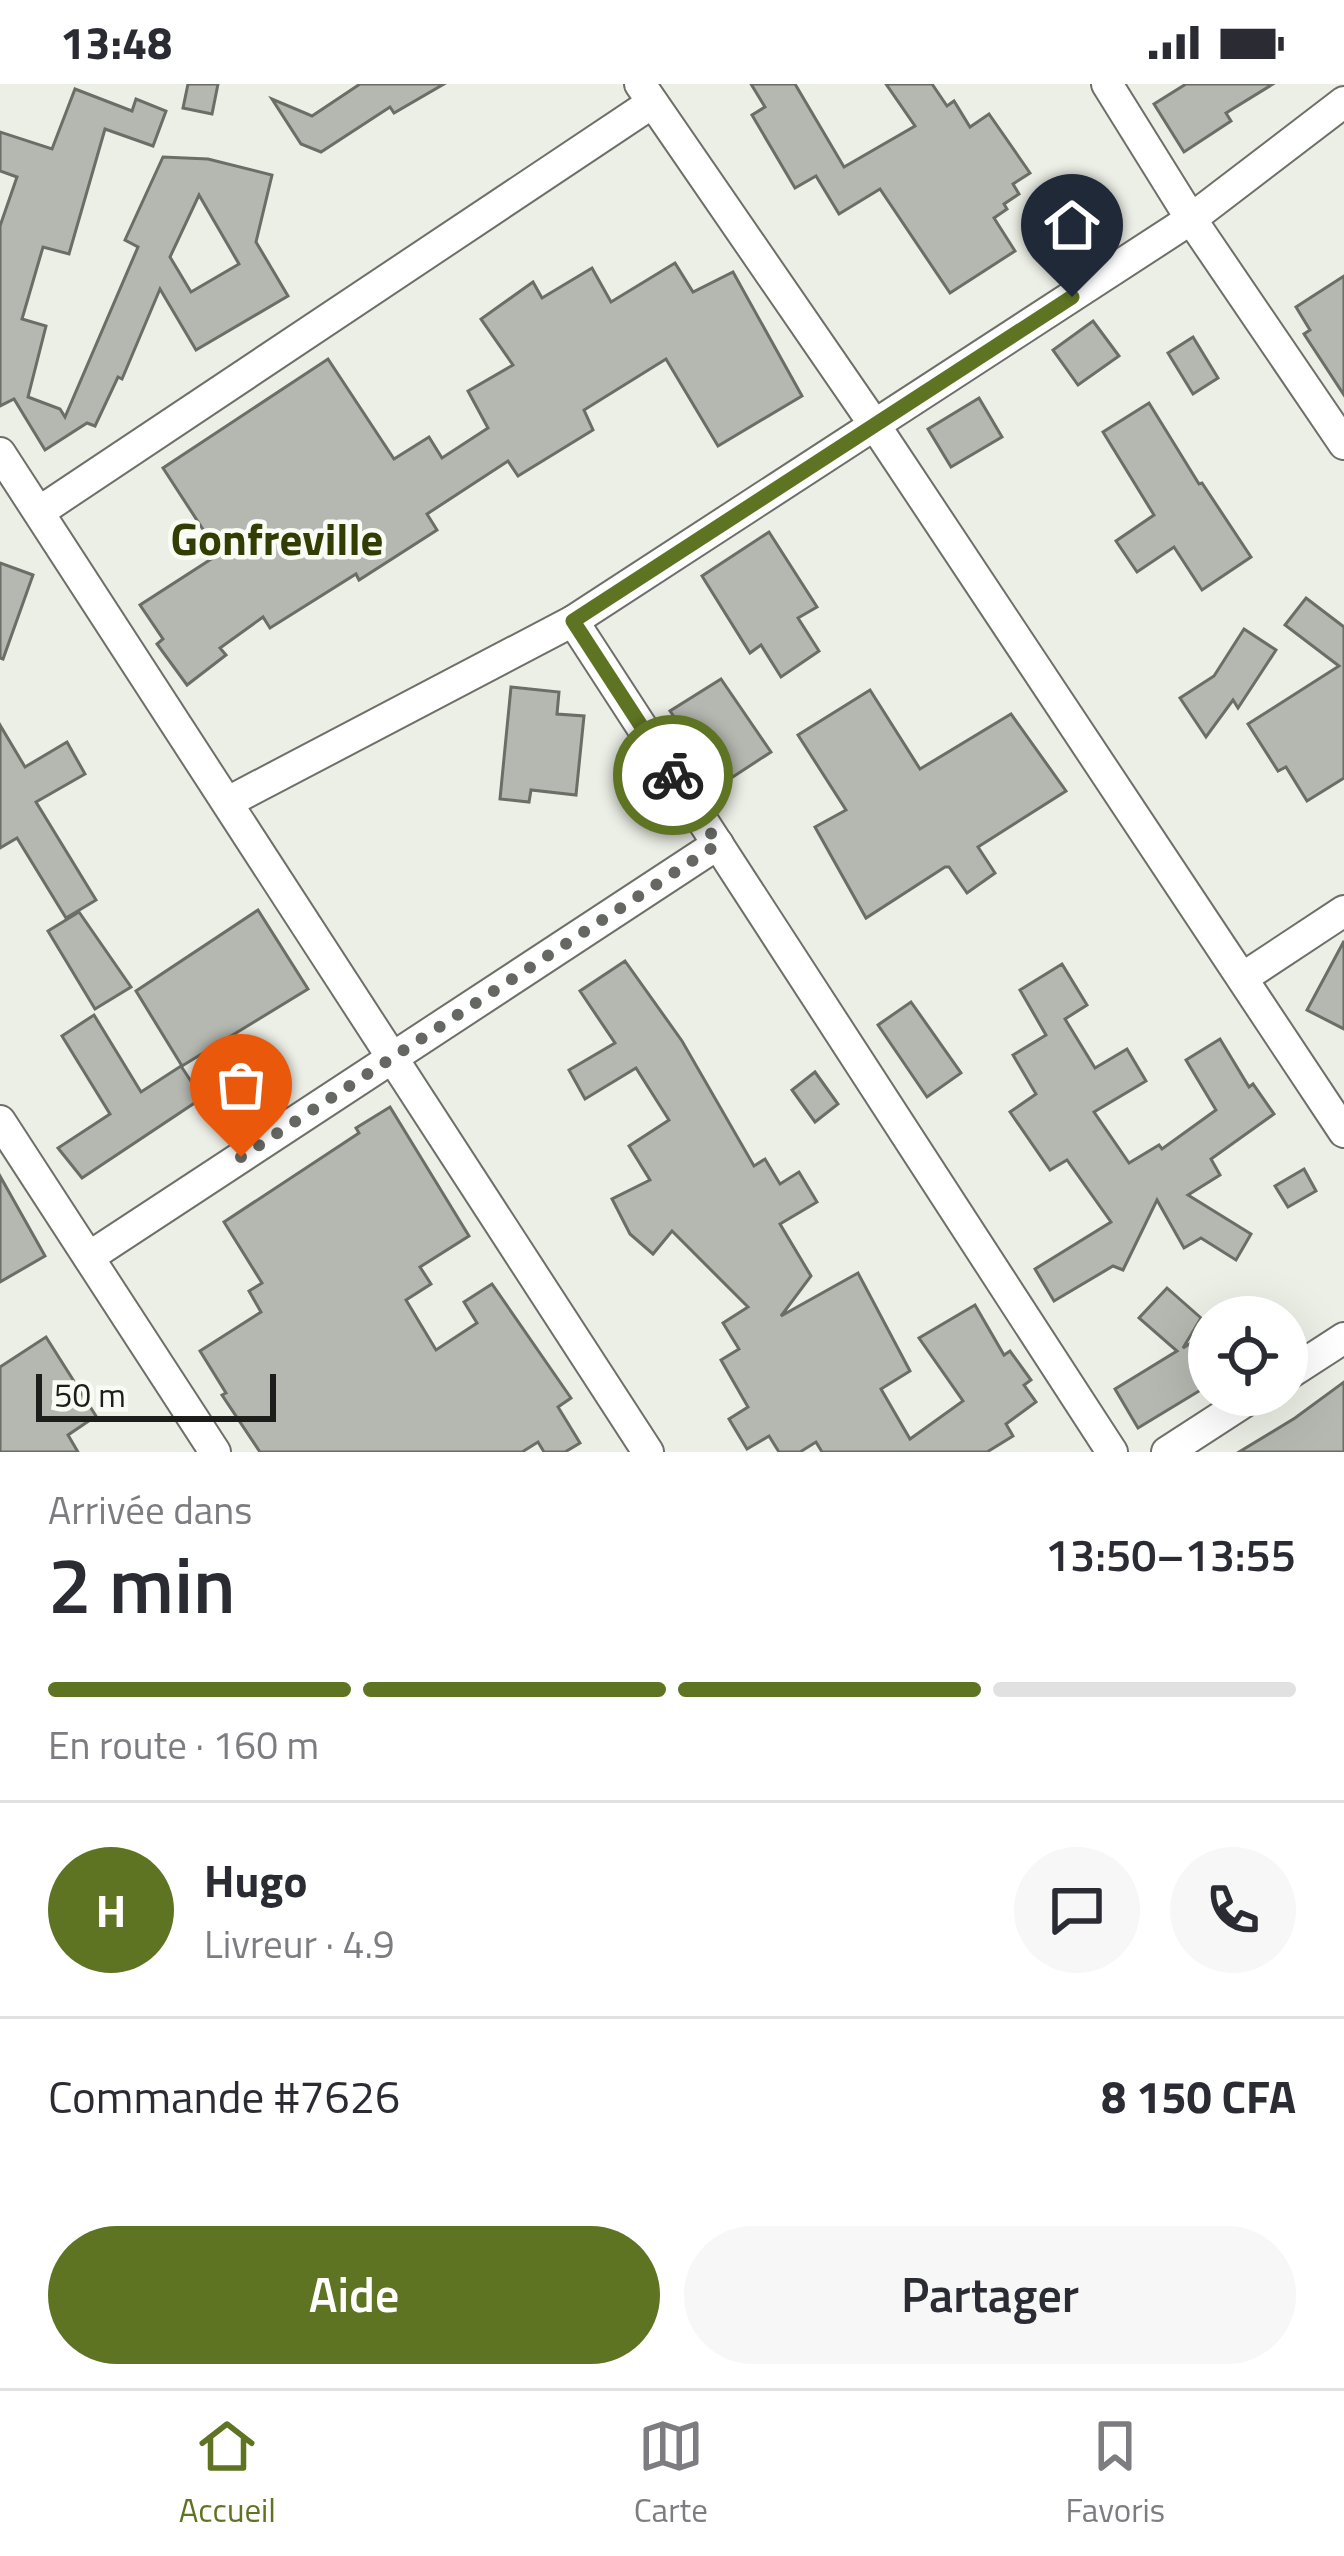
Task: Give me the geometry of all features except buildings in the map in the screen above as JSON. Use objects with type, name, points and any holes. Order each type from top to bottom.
[{"type":"street","points":[[1107,84],[1191,219],[1344,444]]},
{"type":"street","points":[[39,512],[646,93],[876,427],[1344,1132]]},
{"type":"street","points":[[228,802],[573,621],[1191,219],[1344,102]]},
{"type":"street","points":[[0,453],[648,1452]]},
{"type":"street","points":[[573,621],[1112,1452]]},
{"type":"street","points":[[88,1257],[718,844]]},
{"type":"street","points":[[1244,977],[1344,911]]},
{"type":"street","points":[[0,1120],[215,1452]]},
{"type":"street","points":[[1308,1361],[1344,1338]]},
{"type":"street","points":[[1167,1452],[1223,1416]]},
{"type":"way so far","points":[[241,1157],[718,844],[673,775]]},
{"type":"district","name":"Gonfreville","points":[[277,539]]},
{"type":"route","points":[[673,775],[573,621],[1072,297]]}]
